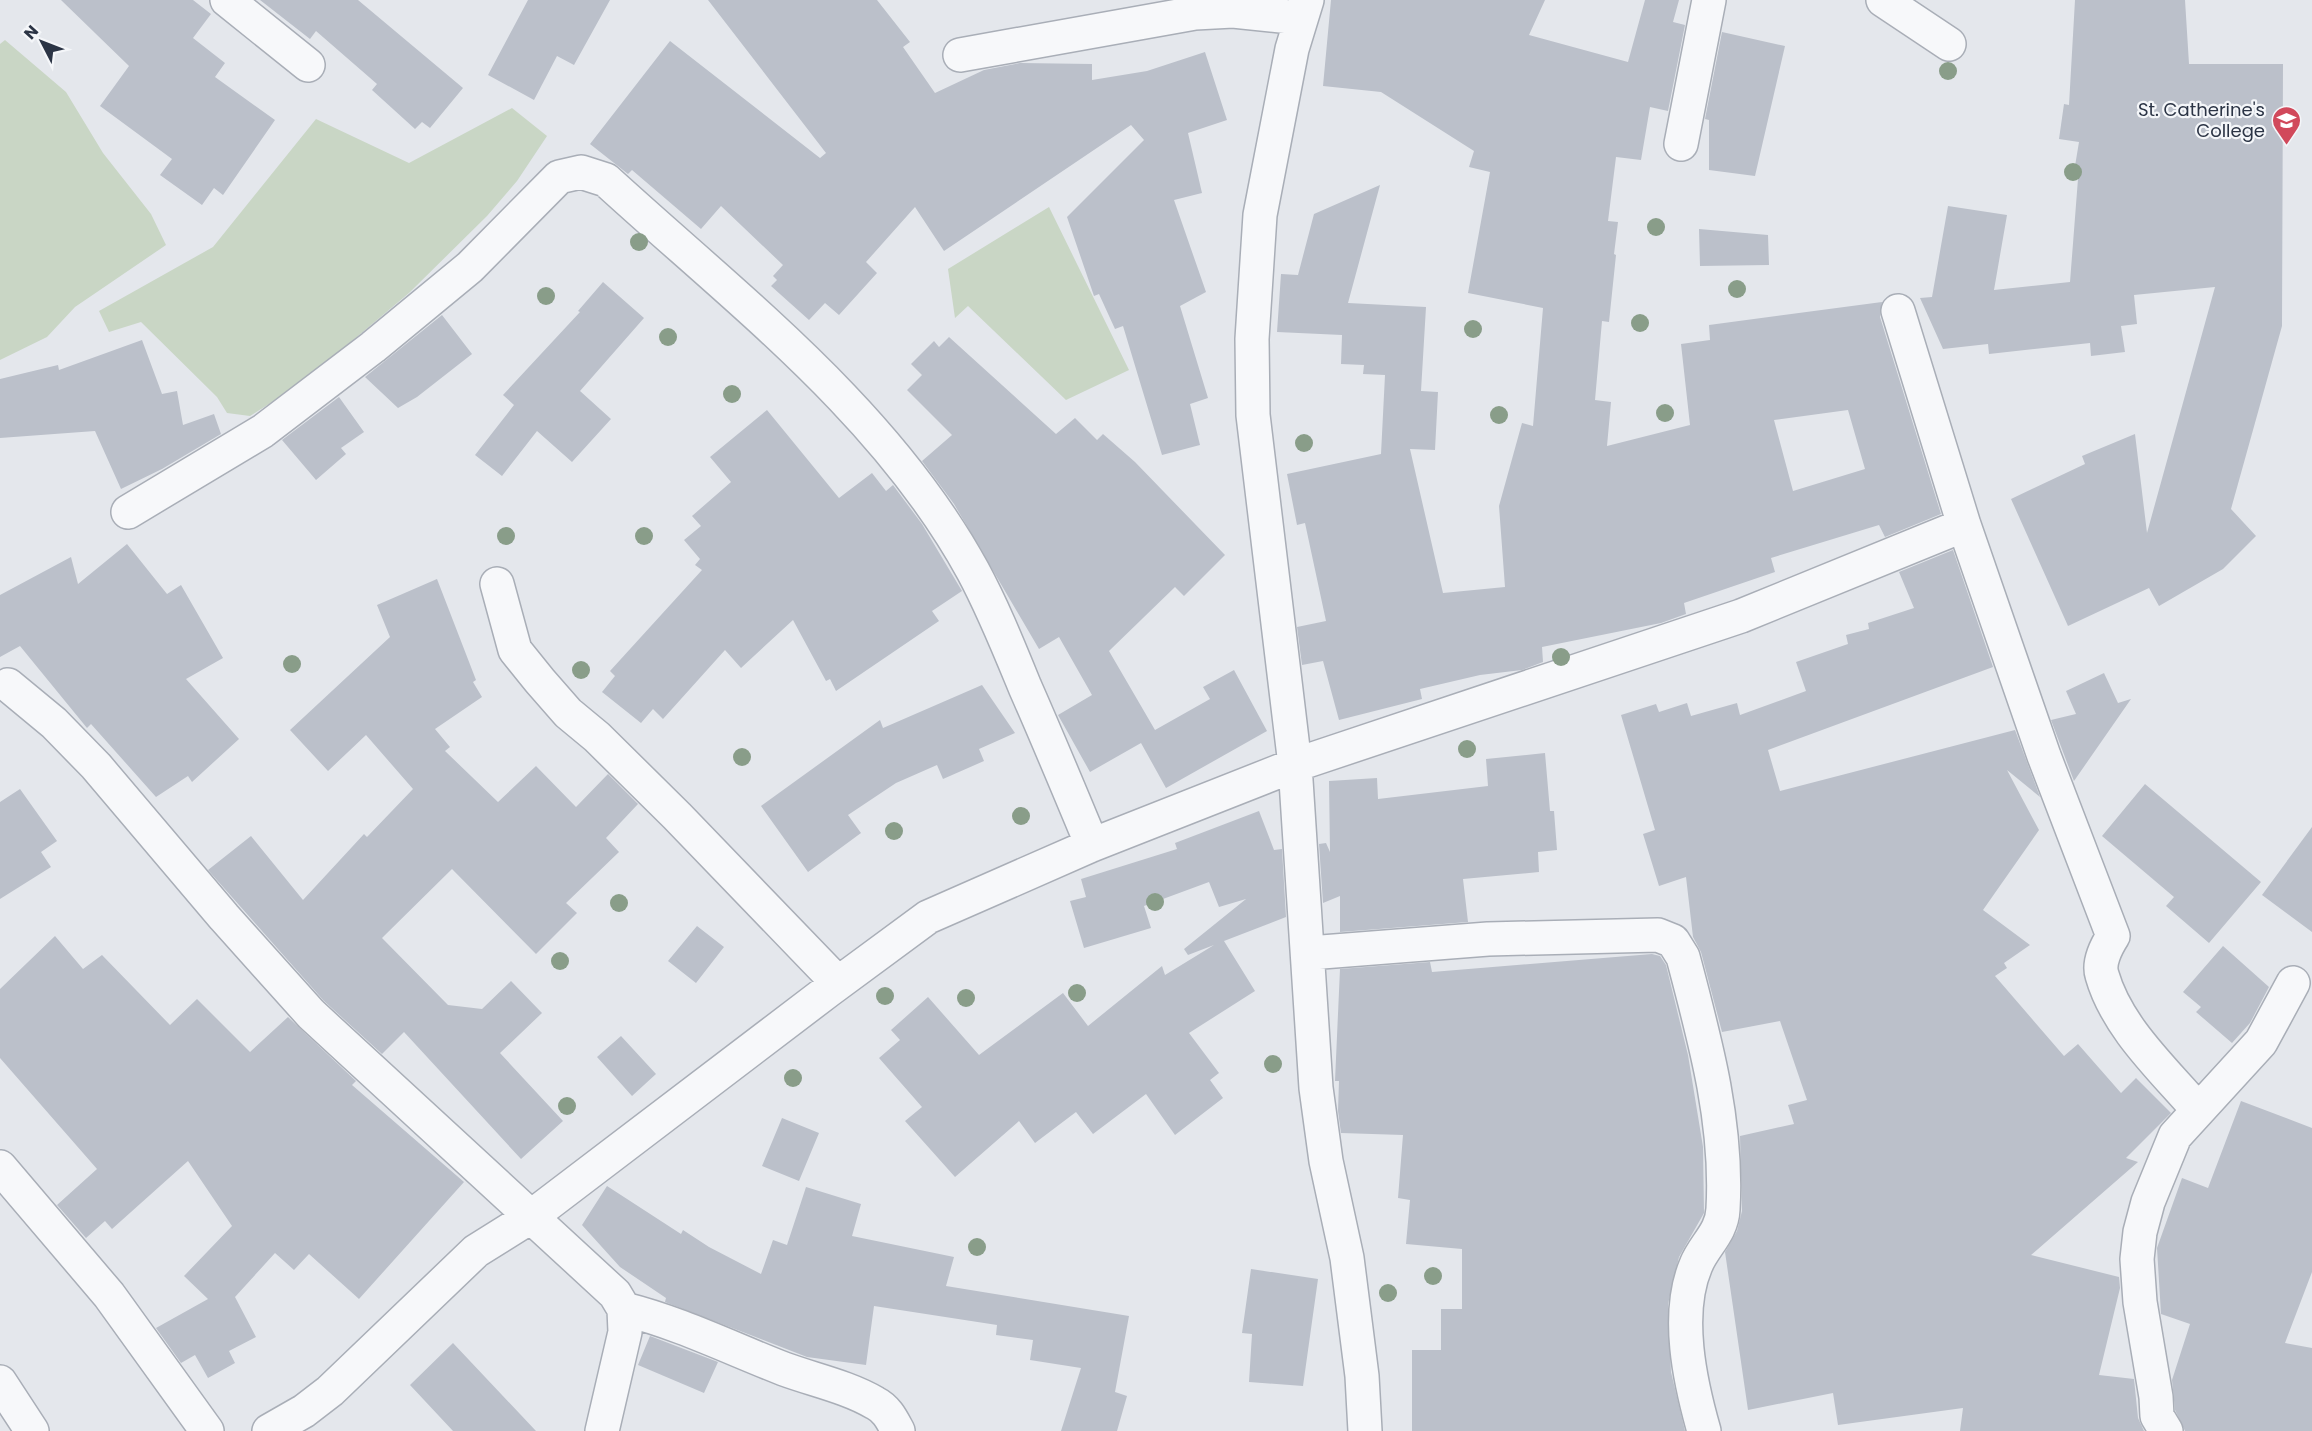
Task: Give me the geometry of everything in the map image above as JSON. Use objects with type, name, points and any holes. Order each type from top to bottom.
[{"type":"street","points":[[227,0],[308,65]]},
{"type":"street","points":[[1682,144],[1708,0]]},
{"type":"street","points":[[1883,0],[1950,44]]},
{"type":"street","points":[[960,55],[1149,9],[1233,11],[1304,9],[1284,88],[1260,215],[1252,339],[1253,415],[1295,765],[1316,1088],[1326,1161],[1347,1258],[1362,1376],[1365,1431]]},
{"type":"street","points":[[128,512],[263,431],[373,347],[470,267],[559,177],[580,172],[606,180],[778,333],[870,427],[905,469],[972,570],[996,619],[1092,845]]},
{"type":"street","points":[[1898,311],[1964,525],[2044,756],[2113,936],[2105,950],[2101,974],[2125,1023],[2198,1110]]},
{"type":"street","points":[[269,1431],[304,1411],[330,1391],[476,1251],[532,1216],[928,917],[1092,845],[1295,765],[1741,616],[1964,525]]},
{"type":"street","points":[[497,584],[515,650],[554,697],[714,855],[838,983]]},
{"type":"street","points":[[8,685],[54,723],[96,766],[217,909],[311,1014],[615,1294],[624,1309],[625,1332],[602,1431]]},
{"type":"street","points":[[1309,953],[1488,939],[1658,935],[1677,945],[1683,957],[1710,1064],[1722,1145],[1722,1222],[1696,1264],[1687,1308],[1686,1348],[1691,1386],[1704,1431]]},
{"type":"street","points":[[2166,1431],[2157,1416],[2156,1397],[2140,1302],[2137,1259],[2145,1212],[2164,1158],[2175,1136],[2261,1042],[2293,983]]},
{"type":"street","points":[[0,1167],[109,1294],[207,1431]]},
{"type":"street","points":[[624,1309],[689,1328],[766,1362],[860,1396],[877,1404],[890,1416],[898,1431]]},
{"type":"street","points":[[0,1382],[32,1431]]},
{"type":"green space","points":[[5,40],[66,92],[103,153],[151,214],[166,245],[75,307],[47,337],[0,360],[0,44]]},
{"type":"green space","points":[[512,108],[547,136],[517,181],[487,216],[409,293],[302,383],[250,416],[227,413],[217,397],[141,322],[109,332],[99,311],[213,247],[316,119],[409,163]]},
{"type":"green space","points":[[1049,207],[1129,370],[1066,400],[968,306],[955,318],[948,269]]},
{"type":"building","points":[[61,0],[193,0],[211,14],[193,38],[225,63],[215,77],[275,120],[223,195],[214,188],[202,205],[160,175],[172,159],[100,106],[129,66]]},
{"type":"building","points":[[260,0],[358,0],[463,88],[430,128],[422,122],[415,129],[372,90],[377,84],[316,31],[310,39]]},
{"type":"building","points":[[528,0],[610,0],[574,65],[557,56],[534,100],[488,75]]},
{"type":"building","points":[[708,0],[877,0],[910,42],[903,47],[935,93],[984,70],[1020,63],[1092,64],[1092,80],[1147,71],[1205,52],[1227,120],[1188,133],[1202,193],[1174,200],[1206,292],[1180,306],[1208,398],[1190,404],[1200,445],[1162,455],[1123,326],[1115,329],[1099,294],[1094,296],[1067,217],[1144,140],[1131,125],[944,251],[915,207],[866,262],[877,273],[839,315],[825,303],[809,320],[771,286],[777,280],[773,276],[783,265],[721,206],[701,229],[632,170],[628,174],[590,144],[670,41],[820,158],[826,153]]},
{"type":"building","points":[[1331,0],[1545,0],[1529,35],[1628,62],[1645,0],[1679,0],[1673,22],[1685,25],[1668,111],[1650,107],[1641,160],[1616,157],[1608,221],[1618,222],[1614,254],[1616,255],[1609,322],[1602,321],[1595,400],[1611,402],[1607,446],[1690,425],[1681,344],[1710,340],[1709,325],[1882,302],[1880,317],[1941,514],[1885,537],[1879,525],[1771,558],[1775,572],[1684,603],[1686,614],[1661,623],[1542,647],[1543,662],[1522,670],[1480,675],[1420,689],[1422,699],[1339,720],[1323,661],[1302,665],[1297,627],[1326,621],[1305,523],[1297,525],[1287,474],[1381,454],[1385,375],[1363,374],[1364,365],[1341,364],[1342,335],[1277,332],[1281,274],[1298,275],[1314,214],[1380,185],[1348,303],[1426,307],[1421,391],[1438,392],[1435,450],[1410,449],[1443,593],[1505,587],[1499,506],[1522,423],[1533,426],[1543,308],[1468,293],[1490,172],[1469,167],[1474,151],[1381,92],[1323,86]],"holes":[[[1848,410],[1865,469],[1793,491],[1774,420]]]},
{"type":"building","points":[[2075,0],[2185,0],[2189,64],[2283,64],[2282,326],[2231,509],[2256,536],[2223,569],[2159,606],[2149,588],[2068,626],[2011,499],[2085,464],[2082,456],[2135,434],[2147,533],[2215,287],[2134,295],[2137,324],[2121,326],[2125,352],[2091,356],[2090,343],[1989,354],[1988,344],[1943,349],[1920,298],[1932,297],[1948,206],[2007,215],[1994,290],[2070,282],[2079,166],[2075,166],[2079,142],[2059,139],[2064,104],[2069,105]]},
{"type":"building","points":[[1722,32],[1785,46],[1755,176],[1709,170],[1709,120],[1705,119]]},
{"type":"building","points":[[1699,229],[1768,235],[1769,265],[1700,266]]},
{"type":"building","points":[[603,282],[644,318],[580,391],[611,419],[572,462],[537,431],[502,476],[475,455],[514,405],[503,395],[580,312],[578,311]]},
{"type":"building","points":[[442,315],[472,354],[417,397],[398,408],[365,377]]},
{"type":"building","points":[[949,337],[1056,434],[1075,418],[1097,440],[1103,434],[1135,462],[1225,555],[1184,596],[1175,587],[1109,651],[1155,730],[1210,699],[1203,687],[1234,670],[1267,731],[1166,788],[1141,743],[1090,772],[1058,715],[1092,695],[1059,637],[1039,649],[954,504],[922,461],[952,435],[907,390],[922,375],[911,364],[934,341],[939,347]]},
{"type":"building","points":[[142,340],[162,394],[177,391],[183,425],[214,414],[221,434],[162,469],[121,489],[95,431],[0,438],[0,379],[58,365],[59,370]]},
{"type":"building","points":[[339,397],[364,432],[341,448],[346,454],[316,480],[282,440]]},
{"type":"building","points":[[767,410],[839,498],[872,473],[886,491],[893,485],[922,524],[962,591],[932,611],[939,621],[836,691],[830,679],[826,681],[793,620],[741,668],[725,650],[663,719],[653,709],[641,723],[602,692],[615,676],[610,671],[702,570],[695,565],[700,559],[684,540],[701,526],[692,516],[731,482],[710,457]]},
{"type":"building","points":[[127,544],[167,594],[181,585],[223,658],[186,679],[239,739],[192,782],[188,776],[156,797],[91,724],[87,728],[20,646],[0,657],[0,595],[71,557],[78,584]]},
{"type":"building","points":[[1953,550],[1993,667],[1768,750],[1780,791],[2015,730],[2040,797],[2007,770],[2039,830],[1983,910],[2030,945],[2004,963],[2007,968],[1995,976],[2064,1056],[2078,1044],[2121,1093],[2136,1078],[2171,1113],[2126,1158],[2138,1162],[2031,1255],[2119,1277],[2120,1288],[2099,1375],[2134,1379],[2138,1418],[2144,1431],[1960,1431],[1963,1408],[1838,1425],[1833,1393],[1748,1410],[1725,1252],[1737,1231],[1742,1211],[1740,1136],[1794,1124],[1788,1105],[1807,1100],[1780,1021],[1722,1032],[1701,952],[1693,937],[1686,877],[1659,886],[1643,834],[1655,830],[1621,715],[1656,704],[1659,712],[1687,703],[1691,716],[1737,703],[1740,715],[1806,691],[1796,662],[1848,644],[1846,635],[1869,629],[1868,623],[1914,608],[1899,572]]},
{"type":"building","points":[[437,579],[476,680],[473,682],[482,697],[435,729],[450,747],[445,751],[498,802],[536,766],[576,807],[608,774],[638,804],[606,838],[619,852],[566,903],[577,913],[536,954],[452,869],[382,938],[448,1005],[482,1009],[511,981],[542,1013],[500,1053],[563,1121],[521,1159],[404,1032],[382,1054],[324,1001],[208,870],[251,836],[303,900],[364,834],[367,837],[413,789],[366,735],[328,771],[290,730],[390,637],[377,605]]},
{"type":"building","points":[[2104,673],[2118,703],[2131,699],[2074,781],[2051,720],[2076,714],[2066,691]]},
{"type":"building","points":[[982,685],[1015,733],[979,749],[984,761],[943,779],[937,765],[896,783],[848,815],[861,833],[808,872],[761,806],[880,720],[883,728]]},
{"type":"building","points":[[1545,753],[1550,811],[1554,811],[1557,850],[1538,852],[1539,872],[1463,879],[1468,922],[1340,932],[1340,896],[1323,903],[1319,844],[1326,843],[1330,852],[1329,781],[1377,778],[1378,799],[1488,786],[1486,759]]},
{"type":"building","points":[[2145,784],[2261,882],[2209,943],[2166,906],[2174,897],[2102,836]]},
{"type":"building","points":[[20,789],[57,841],[41,852],[51,867],[0,899],[0,802]]},
{"type":"building","points":[[1259,811],[1274,850],[1282,849],[1286,917],[1224,941],[1255,991],[1189,1033],[1219,1073],[1210,1080],[1223,1098],[1175,1135],[1146,1094],[1093,1134],[1076,1112],[1035,1143],[1019,1121],[955,1177],[905,1121],[922,1107],[879,1058],[900,1040],[891,1030],[928,997],[979,1055],[1063,993],[1088,1026],[1162,966],[1165,975],[1214,945],[1188,955],[1184,949],[1246,899],[1219,907],[1209,882],[1144,906],[1151,928],[1084,948],[1070,901],[1086,897],[1081,879],[1177,849],[1175,843]]},
{"type":"building","points":[[2312,827],[2312,932],[2262,895]]},
{"type":"building","points":[[697,926],[724,947],[696,983],[668,961]]},
{"type":"building","points":[[55,936],[83,969],[102,955],[170,1025],[197,999],[250,1052],[288,1017],[356,1081],[352,1085],[464,1182],[359,1299],[309,1254],[294,1270],[275,1253],[235,1297],[256,1337],[229,1351],[235,1363],[208,1378],[195,1355],[181,1363],[156,1328],[208,1299],[184,1276],[232,1226],[188,1161],[112,1229],[105,1221],[86,1238],[57,1205],[97,1169],[0,1058],[0,989]]},
{"type":"building","points":[[2223,946],[2269,987],[2250,1023],[2232,1043],[2196,1012],[2201,1007],[2183,992]]},
{"type":"building","points":[[1652,954],[1660,956],[1666,965],[1688,1055],[1703,1147],[1704,1213],[1679,1257],[1668,1304],[1671,1372],[1685,1431],[1412,1431],[1412,1350],[1441,1350],[1441,1309],[1462,1309],[1462,1249],[1406,1244],[1410,1200],[1398,1198],[1403,1135],[1341,1133],[1338,1111],[1339,1081],[1335,1081],[1340,969],[1430,962],[1432,972]]},
{"type":"building","points":[[621,1036],[656,1074],[632,1096],[597,1057]]},
{"type":"building","points":[[2241,1101],[2312,1128],[2312,1272],[2285,1343],[2312,1348],[2312,1431],[2185,1431],[2175,1410],[2172,1380],[2190,1324],[2161,1314],[2157,1248],[2182,1178],[2208,1188]]},
{"type":"building","points":[[782,1118],[819,1133],[799,1181],[762,1166]]},
{"type":"building","points":[[607,1186],[681,1234],[683,1230],[709,1247],[761,1274],[773,1240],[787,1245],[806,1187],[861,1204],[852,1236],[954,1257],[946,1286],[1129,1316],[1115,1392],[1127,1396],[1117,1431],[1061,1431],[1081,1368],[1030,1360],[1033,1340],[996,1335],[997,1325],[874,1306],[866,1365],[807,1357],[665,1302],[666,1298],[620,1267],[582,1225]]},
{"type":"building","points":[[1251,1269],[1318,1279],[1303,1386],[1249,1382],[1252,1334],[1242,1333]]},
{"type":"building","points":[[650,1336],[718,1362],[704,1393],[638,1365]]},
{"type":"building","points":[[453,1343],[536,1431],[453,1431],[410,1385]]},
{"type":"place","name":"St. Catherine's College","points":[[2286,146]]}]
